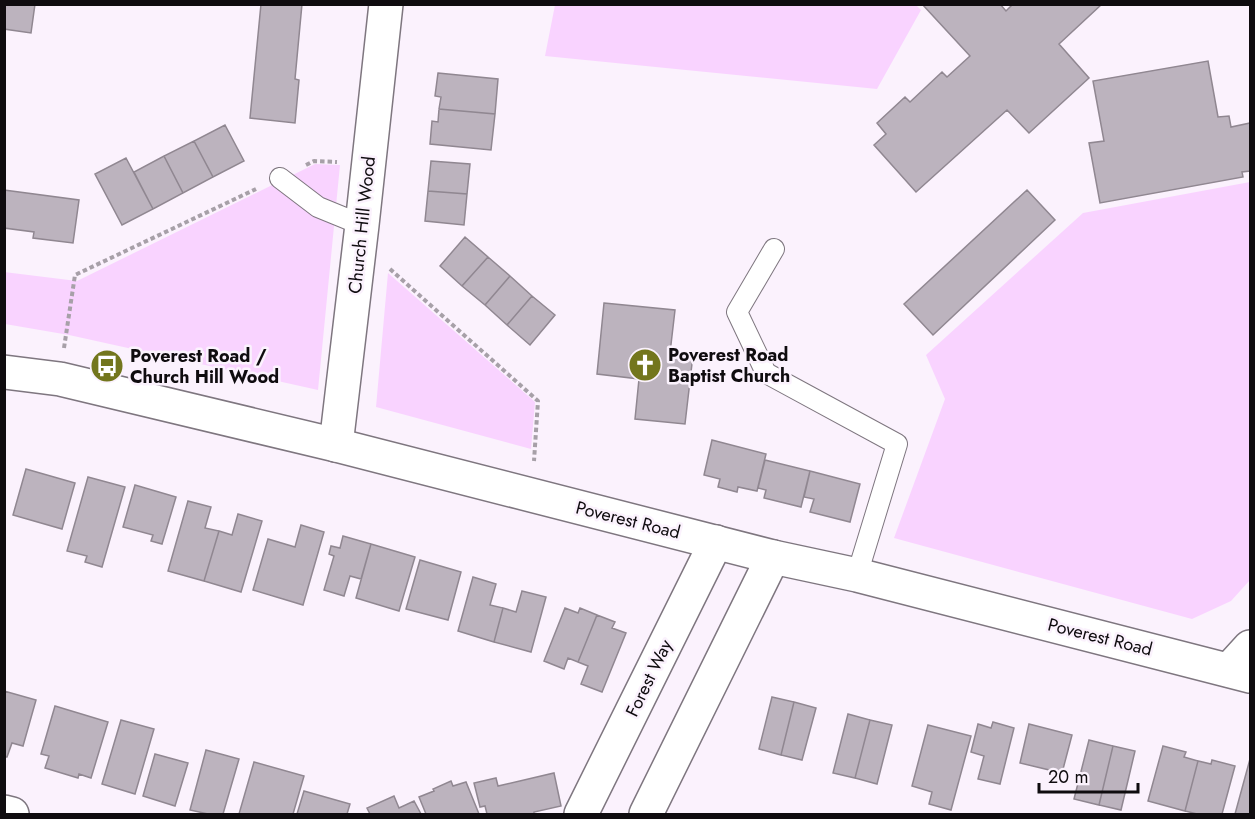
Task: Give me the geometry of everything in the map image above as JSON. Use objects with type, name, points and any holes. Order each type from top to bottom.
[{"type":"street","name":"Church Hill Wood","points":[[336,445],[386,4]]},
{"type":"street","name":"Poverest Road","points":[[4,372],[60,379],[336,445],[773,557],[1243,664]]},
{"type":"street","name":"Forest Way","points":[[581,814],[716,542]]},
{"type":"street","points":[[646,814],[773,557]]},
{"type":"street","points":[[4,812],[12,814]]},
{"type":"lane","points":[[280,178],[318,207],[361,234]]},
{"type":"lane","points":[[774,249],[737,312],[766,373],[897,444],[857,575]]},
{"type":"path","points":[[60,379],[75,275],[314,161],[369,163]]},
{"type":"path","points":[[361,234],[538,400],[531,495]]},
{"type":"shaded area","points":[[555,5],[916,5],[921,10],[877,89],[545,56]]},
{"type":"shaded area","points":[[315,164],[340,165],[318,390],[69,335],[5,324],[4,272],[77,281]]},
{"type":"shaded area","points":[[1250,182],[1250,580],[1231,601],[1192,619],[894,538],[945,399],[926,355],[1083,213]]},
{"type":"shaded area","points":[[388,273],[535,402],[531,449],[376,407]]},
{"type":"building","points":[[5,4],[35,4],[31,33],[4,29]]},
{"type":"building","points":[[261,4],[302,4],[295,79],[299,80],[295,123],[250,118]]},
{"type":"building","points":[[922,4],[1000,4],[1006,11],[1013,4],[1102,4],[1059,44],[1089,78],[1029,133],[1007,110],[916,192],[874,145],[886,134],[877,123],[905,97],[910,102],[942,72],[947,77],[970,56]]},
{"type":"building","points":[[1208,61],[1218,117],[1229,116],[1231,127],[1250,123],[1250,171],[1242,172],[1243,177],[1100,203],[1089,143],[1104,141],[1093,81]]},
{"type":"building","points":[[438,73],[498,79],[495,114],[439,109],[441,97],[435,96]]},
{"type":"building","points":[[439,109],[495,114],[491,150],[430,144],[432,121],[438,122]]},
{"type":"building","points":[[225,125],[244,161],[213,177],[194,141]]},
{"type":"building","points":[[194,141],[213,177],[183,193],[164,156]]},
{"type":"building","points":[[164,156],[183,193],[153,209],[134,172]]},
{"type":"building","points":[[126,158],[153,209],[122,225],[95,174]]},
{"type":"building","points":[[431,161],[470,164],[467,194],[428,191]]},
{"type":"building","points":[[4,190],[79,200],[73,243],[33,238],[34,232],[4,228]]},
{"type":"building","points":[[1027,190],[1055,220],[933,335],[904,304]]},
{"type":"building","points":[[428,191],[467,194],[464,225],[425,221]]},
{"type":"building","points":[[465,237],[488,257],[462,286],[440,266]]},
{"type":"building","points":[[488,257],[510,276],[485,305],[462,286]]},
{"type":"building","points":[[510,276],[532,296],[507,325],[485,305]]},
{"type":"building","points":[[532,296],[555,315],[530,345],[507,325]]},
{"type":"building","name":"Poverest Road Baptist Church","points":[[604,303],[675,310],[670,353],[693,355],[685,424],[635,419],[639,379],[597,374]]},
{"type":"building","points":[[712,440],[766,454],[757,491],[738,487],[737,492],[718,487],[720,479],[704,475]]},
{"type":"building","points":[[765,460],[810,471],[801,507],[764,498],[766,490],[758,488]]},
{"type":"building","points":[[26,469],[75,483],[62,529],[13,515]]},
{"type":"building","points":[[810,471],[860,484],[850,522],[810,512],[814,499],[804,497]]},
{"type":"building","points":[[88,477],[125,487],[102,567],[85,562],[87,556],[67,551]]},
{"type":"building","points":[[135,485],[176,497],[162,544],[151,541],[153,535],[123,527]]},
{"type":"building","points":[[188,501],[211,507],[205,528],[219,531],[204,581],[168,571]]},
{"type":"building","points":[[238,514],[262,521],[241,592],[204,581],[219,531],[232,535]]},
{"type":"building","points":[[301,525],[324,532],[303,605],[253,590],[268,539],[295,547]]},
{"type":"building","points":[[343,536],[371,544],[361,579],[350,576],[344,596],[324,590],[334,556],[329,554],[331,546],[340,548]]},
{"type":"building","points":[[371,544],[415,557],[399,611],[356,598]]},
{"type":"building","points":[[420,560],[461,572],[448,620],[406,609]]},
{"type":"building","points":[[473,577],[496,584],[490,605],[503,608],[494,642],[458,631]]},
{"type":"building","points":[[522,591],[546,597],[531,652],[494,642],[503,608],[516,612]]},
{"type":"building","points":[[565,608],[578,613],[580,608],[597,615],[578,662],[568,658],[564,669],[544,661]]},
{"type":"building","points":[[597,615],[615,622],[612,628],[626,633],[602,692],[581,684],[588,666],[578,662]]},
{"type":"building","points":[[4,691],[36,700],[23,746],[12,743],[7,757],[4,757]]},
{"type":"building","points":[[772,697],[794,702],[781,755],[759,749]]},
{"type":"building","points":[[794,702],[816,708],[802,760],[781,755]]},
{"type":"building","points":[[55,706],[108,722],[91,778],[79,774],[78,778],[45,768],[49,756],[41,754]]},
{"type":"building","points":[[848,714],[870,720],[855,778],[833,773]]},
{"type":"building","points":[[121,720],[154,729],[135,794],[102,784]]},
{"type":"building","points":[[870,720],[892,725],[877,784],[855,778]]},
{"type":"building","points":[[993,722],[1014,728],[1000,784],[978,779],[984,756],[971,752],[978,724],[991,728]]},
{"type":"building","points":[[1029,724],[1072,735],[1062,773],[1020,763]]},
{"type":"building","points":[[928,725],[971,736],[951,810],[929,804],[932,792],[912,786]]},
{"type":"building","points":[[1089,740],[1113,746],[1099,805],[1074,799]]},
{"type":"building","points":[[1113,746],[1135,751],[1121,810],[1099,805]]},
{"type":"building","points":[[1163,746],[1186,752],[1184,757],[1198,761],[1185,811],[1148,801]]},
{"type":"building","points":[[206,750],[239,759],[223,814],[208,814],[190,810]]},
{"type":"building","points":[[155,754],[188,763],[175,806],[143,796]]},
{"type":"building","points":[[1250,759],[1250,814],[1235,814]]},
{"type":"building","points":[[1212,760],[1235,766],[1222,814],[1197,814],[1185,811],[1198,761],[1211,764]]},
{"type":"building","points":[[254,762],[304,776],[293,814],[239,814]]},
{"type":"building","points":[[554,773],[561,806],[534,812],[534,814],[487,814],[485,806],[480,807],[474,783],[496,778],[498,786]]},
{"type":"building","points":[[451,781],[453,786],[466,782],[479,814],[426,814],[419,797]]},
{"type":"building","points":[[304,791],[350,804],[347,814],[297,814]]},
{"type":"building","points":[[394,796],[399,808],[414,801],[421,814],[370,814],[367,808]]},
{"type":"place","name":"Poverest Road Baptist Church","points":[[645,365]]},
{"type":"place","name":"Poverest Road / Church Hill Wood","points":[[107,366]]}]
